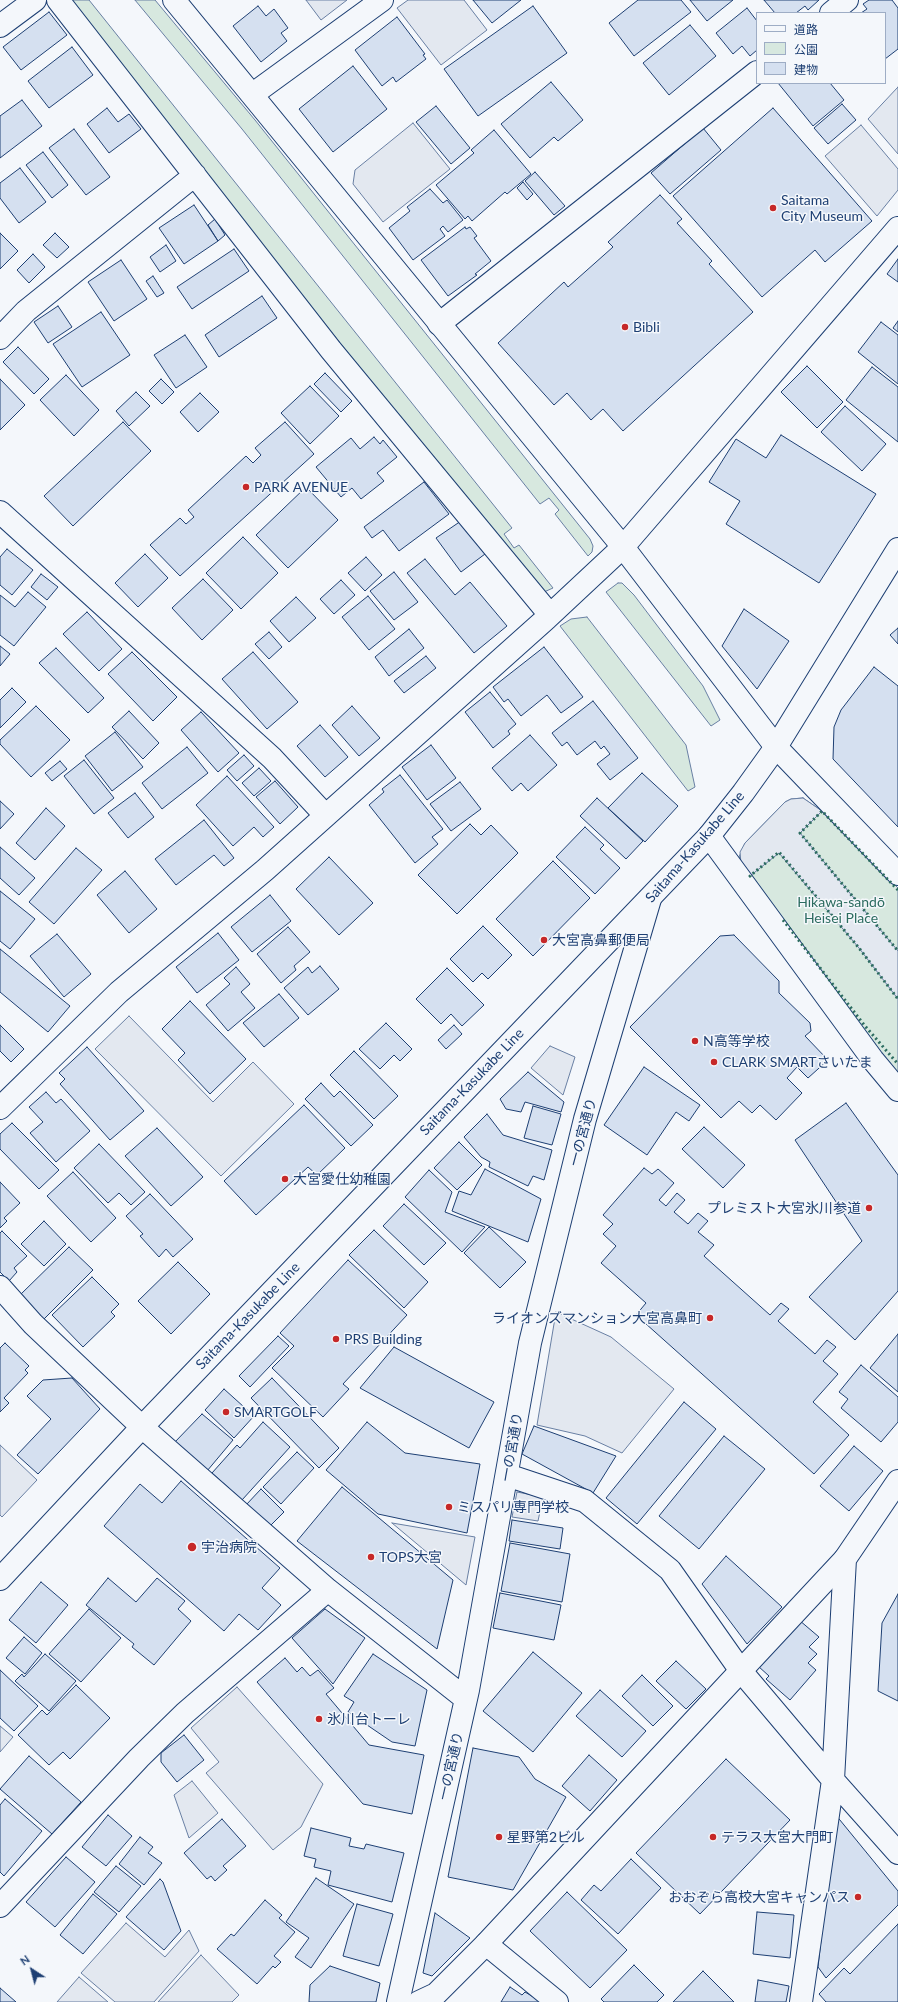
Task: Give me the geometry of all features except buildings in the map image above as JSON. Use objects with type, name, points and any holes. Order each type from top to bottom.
[{"type":"street","points":[[0,26],[35,0]]},
{"type":"street","points":[[58,0],[331,350],[550,615]]},
{"type":"street","points":[[174,0],[253,94],[439,324],[623,547],[776,747],[898,874]]},
{"type":"street","points":[[253,94],[382,0]]},
{"type":"street","points":[[832,12],[847,0]]},
{"type":"street","points":[[439,324],[756,73]]},
{"type":"street","points":[[0,338],[26,311],[195,175]]},
{"type":"street","points":[[0,1108],[119,992],[265,870],[550,615],[623,547],[898,228]]},
{"type":"street","points":[[0,512],[272,758],[325,815]]},
{"type":"street","name":"Saitama-Kasukabe Line","points":[[0,1579],[142,1427],[709,836],[743,793],[776,747],[898,549]]},
{"type":"street","points":[[709,836],[873,1060],[898,1090]]},
{"type":"street","name":"一の宮通り","points":[[398,2002],[466,1698],[530,1343],[585,1119],[650,899]]},
{"type":"street","points":[[0,1287],[33,1324],[142,1427],[328,1590],[466,1698]]},
{"type":"street","points":[[507,1475],[585,1501],[670,1570],[741,1671],[832,1780],[898,1853]]},
{"type":"street","points":[[419,2002],[436,1994],[486,1944],[845,1559],[898,1481]]},
{"type":"street","points":[[801,2002],[832,1780],[845,1559]]},
{"type":"street","points":[[0,1906],[138,1758],[175,1723],[328,1590]]},
{"type":"street","points":[[486,1944],[556,2002]]},
{"type":"green space","points":[[67,0],[89,0],[512,528],[504,534],[514,548],[519,545],[553,588],[544,592],[536,589]]},
{"type":"green space","points":[[135,0],[155,0],[255,120],[590,539],[593,546],[592,552],[588,556],[555,514],[559,510],[549,498],[540,504],[242,129]]},
{"type":"green space","points":[[618,583],[622,583],[634,595],[703,686],[720,720],[711,726],[606,592]]},
{"type":"green space","points":[[587,617],[686,745],[695,787],[688,791],[560,626],[571,619]]},
{"type":"green space","name":"Hikawa-sandō Heisei Place","points":[[803,798],[822,811],[898,888],[898,1080],[857,1029],[739,857],[745,843],[785,802],[791,799]]},
{"type":"shaded area","points":[[306,0],[347,0],[321,20]]},
{"type":"shaded area","points":[[408,0],[464,0],[487,30],[441,65],[397,8]]},
{"type":"shaded area","points":[[898,87],[898,154],[868,119]]},
{"type":"shaded area","points":[[413,123],[450,169],[383,222],[353,184],[355,170]]},
{"type":"shaded area","points":[[861,125],[898,169],[898,190],[877,216],[825,156]]},
{"type":"shaded area","points":[[803,798],[822,811],[800,833],[898,951],[898,999],[859,948],[779,853],[750,876],[741,864],[740,852],[745,843],[785,802],[791,799]]},
{"type":"shaded area","points":[[129,1016],[213,1102],[253,1062],[294,1104],[221,1176],[95,1049]]},
{"type":"shaded area","points":[[550,1046],[575,1057],[563,1095],[531,1068]]},
{"type":"shaded area","points":[[556,1312],[611,1337],[674,1389],[622,1453],[585,1436],[537,1425]]},
{"type":"shaded area","points":[[0,1445],[37,1480],[2,1517],[0,1515]]},
{"type":"shaded area","points":[[517,1492],[543,1497],[538,1521],[512,1517]]},
{"type":"shaded area","points":[[392,1523],[475,1537],[466,1585]]},
{"type":"shaded area","points":[[237,1687],[323,1784],[301,1827],[273,1850],[206,1773],[219,1762],[191,1728]]},
{"type":"shaded area","points":[[0,1726],[13,1737],[0,1752]]},
{"type":"shaded area","points":[[192,1781],[218,1813],[189,1838],[174,1795]]},
{"type":"shaded area","points":[[126,1923],[165,1957],[189,1930],[199,1951],[154,2002],[115,2002],[81,1973]]},
{"type":"shaded area","points":[[201,1955],[239,1995],[232,2002],[158,2002]]},
{"type":"shaded area","points":[[79,1977],[108,2002],[57,2002]]},
{"type":"hedge","points":[[898,890],[822,811],[800,833],[898,951]]},
{"type":"hedge","points":[[751,877],[750,876],[779,852],[859,948],[898,999]]},
{"type":"hedge","points":[[783,920],[865,1026],[898,1064]]},
{"type":"place","name":"Saitama City Museum","points":[[773,208]]},
{"type":"place","name":"Bibli","points":[[625,327]]},
{"type":"place","name":"PARK AVENUE","points":[[246,487]]},
{"type":"place","name":"大宮高鼻郵便局","points":[[544,940]]},
{"type":"place","name":"N高等学校","points":[[695,1041]]},
{"type":"place","name":"CLARK SMARTさいたま","points":[[714,1062]]},
{"type":"place","name":"大宮愛仕幼稚園","points":[[285,1179]]},
{"type":"place","name":"プレミスト大宮氷川参道","points":[[869,1208]]},
{"type":"place","name":"ライオンズマンション大宮高鼻町","points":[[710,1318]]},
{"type":"place","name":"PRS Building","points":[[336,1339]]},
{"type":"place","name":"SMARTGOLF","points":[[226,1412]]},
{"type":"place","name":"ミスパリ専門学校","points":[[449,1507]]},
{"type":"place","name":"宇治病院","points":[[192,1547]]},
{"type":"place","name":"TOPS大宮","points":[[371,1557]]},
{"type":"place","name":"氷川台トーレ","points":[[319,1719]]},
{"type":"place","name":"星野第2ビル","points":[[499,1837]]},
{"type":"place","name":"テラス大宮大門町","points":[[713,1837]]},
{"type":"place","name":"おおぞら高校大宮キャンパス","points":[[858,1897]]}]
